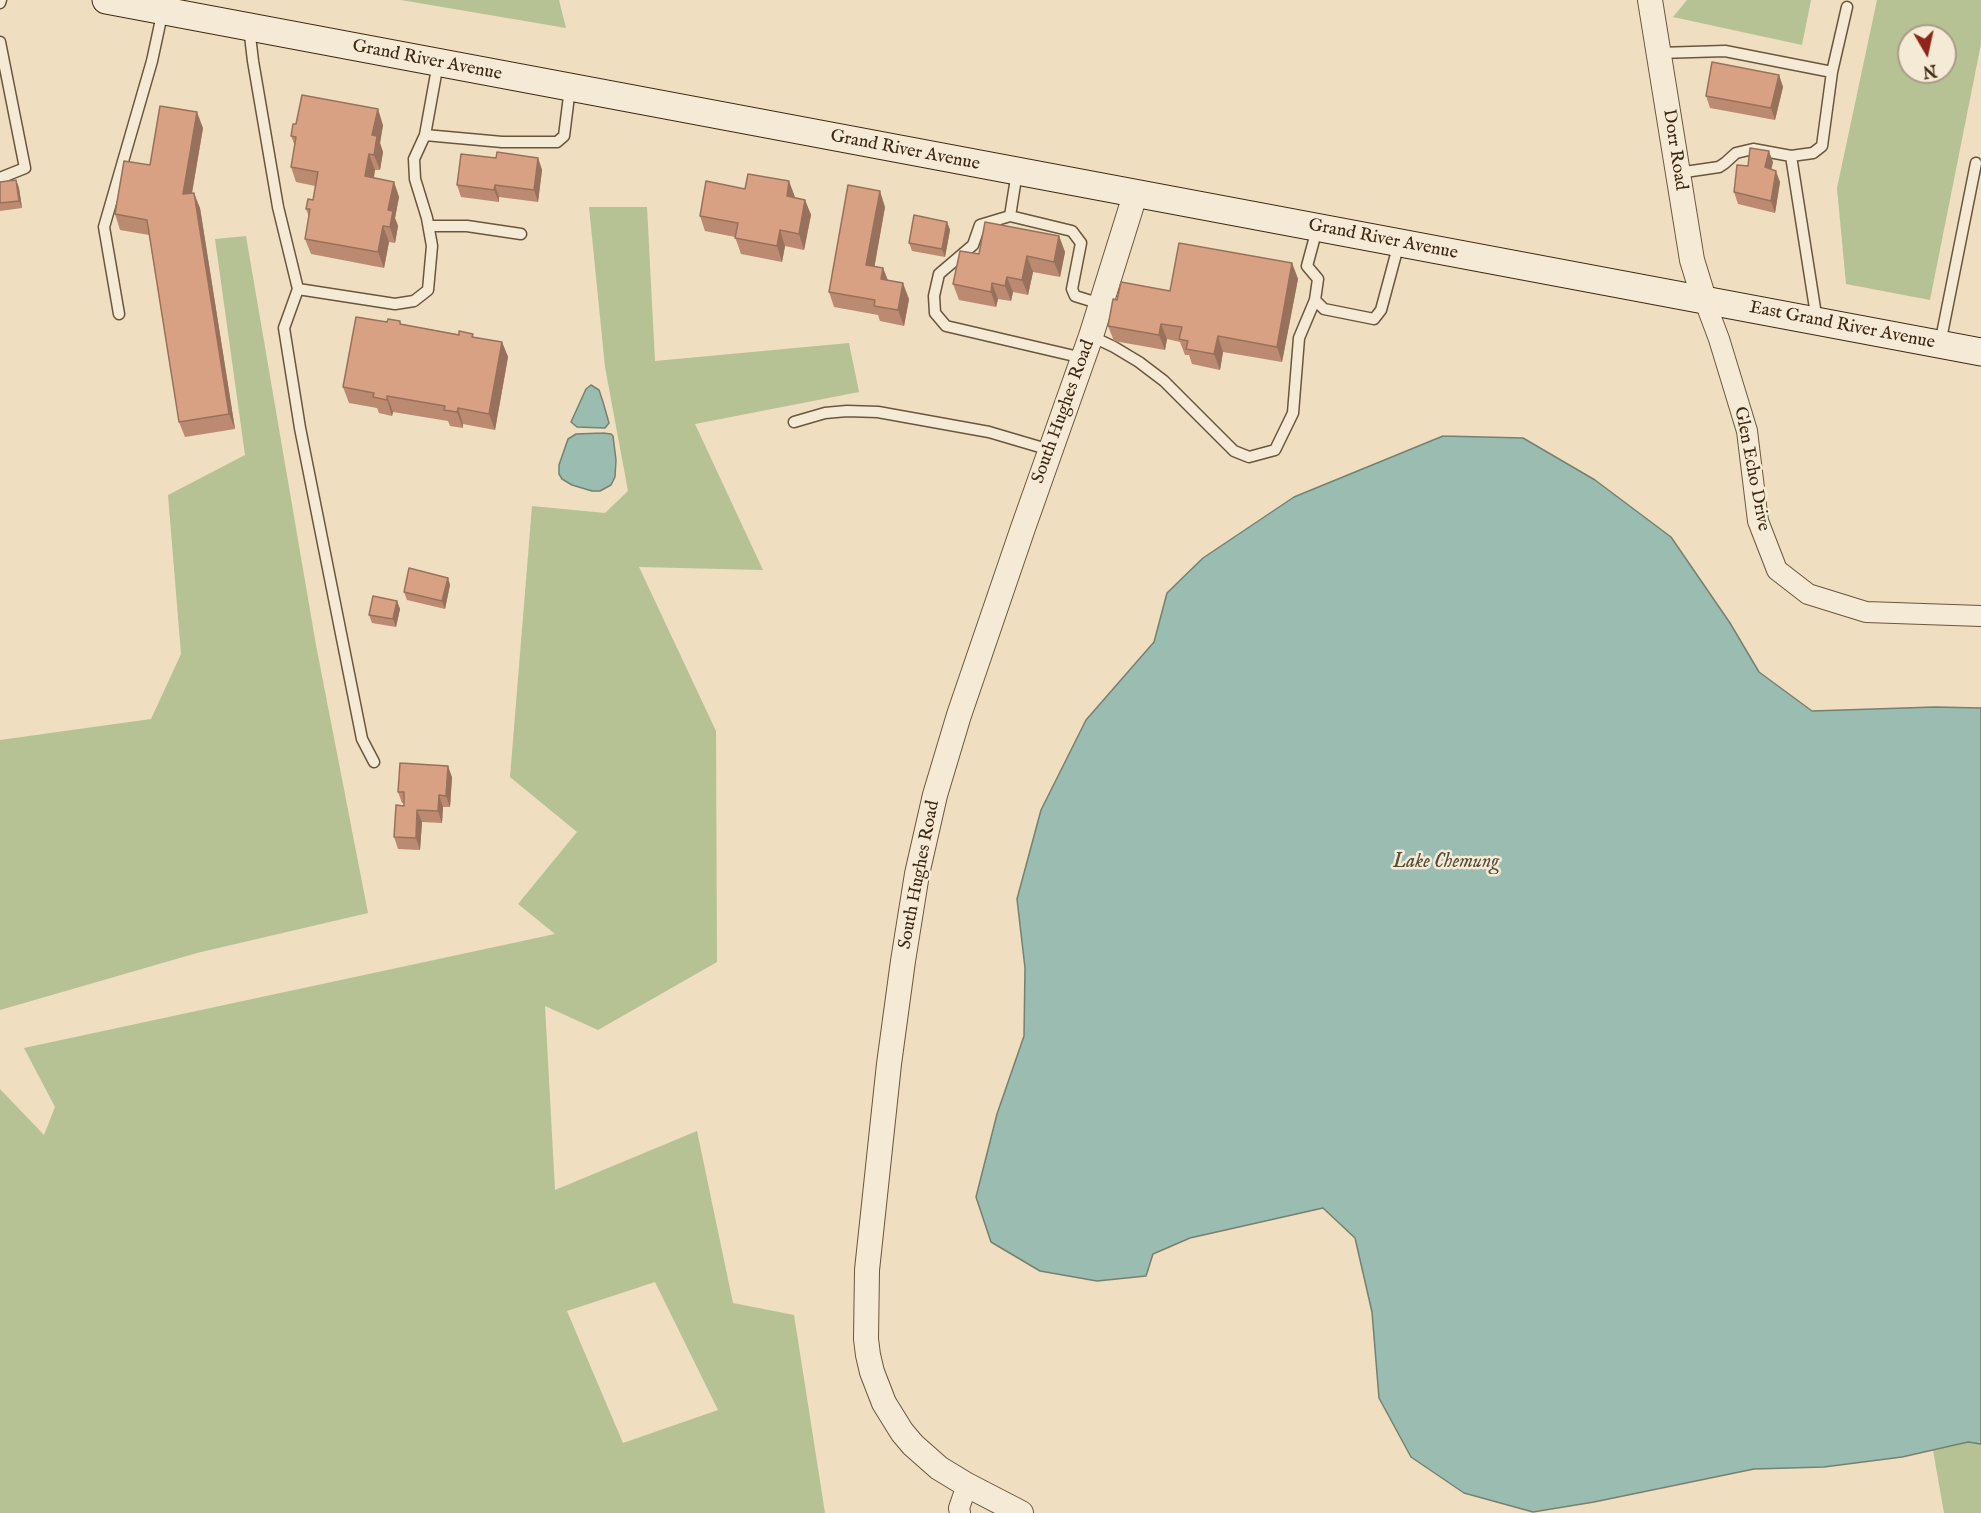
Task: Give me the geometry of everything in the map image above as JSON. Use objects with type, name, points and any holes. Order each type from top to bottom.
[{"type":"main road","name":"Grand River Avenue","points":[[106,0],[1135,195],[1704,299]]},
{"type":"main road","name":"East Grand River Avenue","points":[[1704,299],[1981,352]]},
{"type":"street","name":"Dorr Road","points":[[1650,0],[1692,260],[1704,299]]},
{"type":"street","name":"South Hughes Road","points":[[1021,1513],[939,1468],[902,1432],[884,1403],[868,1355],[866,1339],[867,1270],[889,1064],[903,961],[917,874],[935,795],[959,715],[1088,347],[1135,195]]},
{"type":"street","name":"Glen Echo Drive","points":[[1704,299],[1719,339],[1747,431],[1755,481],[1758,521],[1777,570],[1808,594],[1866,612],[1981,616]]},
{"type":"street","points":[[960,1513],[967,1485]]},
{"type":"lane","points":[[1678,173],[1719,167],[1736,153],[1753,149],[1791,156],[1813,153],[1822,146],[1832,72],[1847,7]]},
{"type":"lane","points":[[119,314],[104,227],[152,61],[163,10]]},
{"type":"lane","points":[[249,27],[278,207],[298,289],[284,328],[300,428],[362,739],[374,762]]},
{"type":"lane","points":[[0,44],[25,168],[0,178]]},
{"type":"lane","points":[[1659,53],[1725,51],[1832,72]]},
{"type":"lane","points":[[298,289],[395,304],[414,301],[428,290],[432,246],[429,226],[415,179],[414,159],[425,135],[438,63]]},
{"type":"lane","points":[[425,135],[502,142],[557,142],[564,136],[570,88]]},
{"type":"lane","points":[[1791,156],[1817,321]]},
{"type":"lane","points":[[1940,345],[1976,163]]},
{"type":"lane","points":[[1010,216],[1017,172]]},
{"type":"lane","points":[[1101,304],[1075,296],[1072,289],[1081,243],[1072,231],[1010,216],[980,225],[973,245],[939,274],[934,296],[935,313],[946,326],[1088,347],[1114,346],[1164,381],[1234,451],[1249,457],[1275,450],[1293,413],[1299,338],[1315,300],[1318,279],[1307,266],[1317,228]]},
{"type":"lane","points":[[429,226],[467,226],[521,234]]},
{"type":"lane","points":[[1315,300],[1323,309],[1374,319],[1381,310],[1399,242]]},
{"type":"lane","points":[[794,422],[825,413],[878,412],[988,432],[1050,450]]},
{"type":"green space","points":[[401,0],[559,0],[566,28]]},
{"type":"green space","points":[[1687,0],[1811,0],[1802,45],[1673,17]]},
{"type":"green space","points":[[1877,0],[1981,0],[1981,44],[1930,300],[1846,284],[1837,188]]},
{"type":"green space","points":[[589,207],[647,207],[655,361],[849,343],[859,392],[695,424],[763,570],[639,567],[716,731],[717,962],[598,1030],[545,1006],[555,1190],[697,1131],[733,1303],[794,1315],[825,1513],[0,1513],[0,1089],[44,1135],[55,1107],[24,1048],[555,934],[518,904],[577,832],[510,777],[532,506],[605,513],[628,491],[605,367]],"holes":[[[655,1282],[718,1410],[623,1443],[567,1311]]]},
{"type":"green space","points":[[246,236],[316,645],[368,913],[197,953],[0,1010],[0,740],[151,719],[181,654],[168,495],[245,455],[215,239]]},
{"type":"green space","points":[[1968,1442],[1981,1444],[1981,1513],[1944,1513],[1933,1450]]},
{"type":"water","points":[[591,385],[599,390],[603,402],[609,423],[605,428],[577,427],[571,422],[586,389]]},
{"type":"water","points":[[603,433],[613,436],[616,460],[615,477],[611,485],[600,491],[592,491],[572,485],[562,479],[559,474],[559,465],[568,439],[576,434]]},
{"type":"water","name":"Lake Chemung","points":[[1443,436],[1523,438],[1595,480],[1671,537],[1730,623],[1759,672],[1812,711],[1935,707],[1981,708],[1981,1444],[1968,1442],[1902,1457],[1824,1467],[1754,1469],[1594,1502],[1533,1512],[1464,1493],[1411,1457],[1379,1398],[1372,1312],[1355,1238],[1323,1208],[1190,1238],[1153,1254],[1146,1276],[1097,1281],[1040,1271],[991,1242],[976,1197],[997,1114],[1024,1036],[1025,968],[1017,899],[1041,810],[1086,720],[1154,642],[1167,593],[1203,558],[1294,497]]},
{"type":"building","points":[[1712,62],[1779,75],[1771,108],[1706,96]]},
{"type":"building","points":[[302,95],[378,109],[372,135],[377,136],[374,155],[369,154],[365,176],[394,182],[388,210],[393,211],[390,227],[383,226],[378,252],[305,239],[310,209],[306,209],[308,199],[313,200],[318,172],[291,167],[296,137],[291,136]]},
{"type":"building","points":[[160,106],[197,112],[183,194],[194,193],[229,414],[179,422],[147,220],[115,214],[124,161],[150,165]]},
{"type":"building","points":[[1750,148],[1769,151],[1765,167],[1776,171],[1771,201],[1734,192],[1737,165],[1748,166]]},
{"type":"building","points":[[497,152],[538,158],[534,190],[495,185],[494,190],[457,185],[461,154],[496,158]]},
{"type":"building","points":[[748,174],[789,181],[787,196],[805,200],[799,234],[780,230],[777,246],[735,238],[738,223],[700,216],[706,181],[745,189]]},
{"type":"building","points":[[16,180],[19,201],[0,203],[0,182]]},
{"type":"building","points":[[848,185],[880,191],[866,265],[883,268],[881,279],[903,283],[898,310],[874,306],[875,300],[829,292]]},
{"type":"building","points":[[914,215],[947,222],[942,249],[909,243]]},
{"type":"building","points":[[985,222],[1059,236],[1054,262],[1027,256],[1022,280],[1007,277],[1005,286],[992,283],[991,292],[953,284],[960,251],[979,254]]},
{"type":"building","points":[[1179,243],[1292,263],[1277,347],[1218,336],[1214,354],[1186,349],[1188,341],[1179,339],[1182,327],[1161,324],[1159,335],[1108,326],[1113,299],[1117,300],[1121,282],[1170,291]]},
{"type":"building","points":[[356,317],[387,322],[388,319],[400,321],[400,324],[459,335],[459,331],[473,334],[472,337],[502,342],[489,414],[458,408],[457,412],[444,410],[445,406],[387,396],[387,400],[373,397],[374,393],[343,387]]},
{"type":"building","points":[[409,568],[448,578],[442,601],[404,592]]},
{"type":"building","points":[[373,596],[397,601],[393,619],[369,615]]},
{"type":"building","points":[[400,763],[448,766],[446,796],[439,795],[438,811],[417,810],[416,838],[394,837],[396,805],[404,806],[404,792],[398,792]]}]
